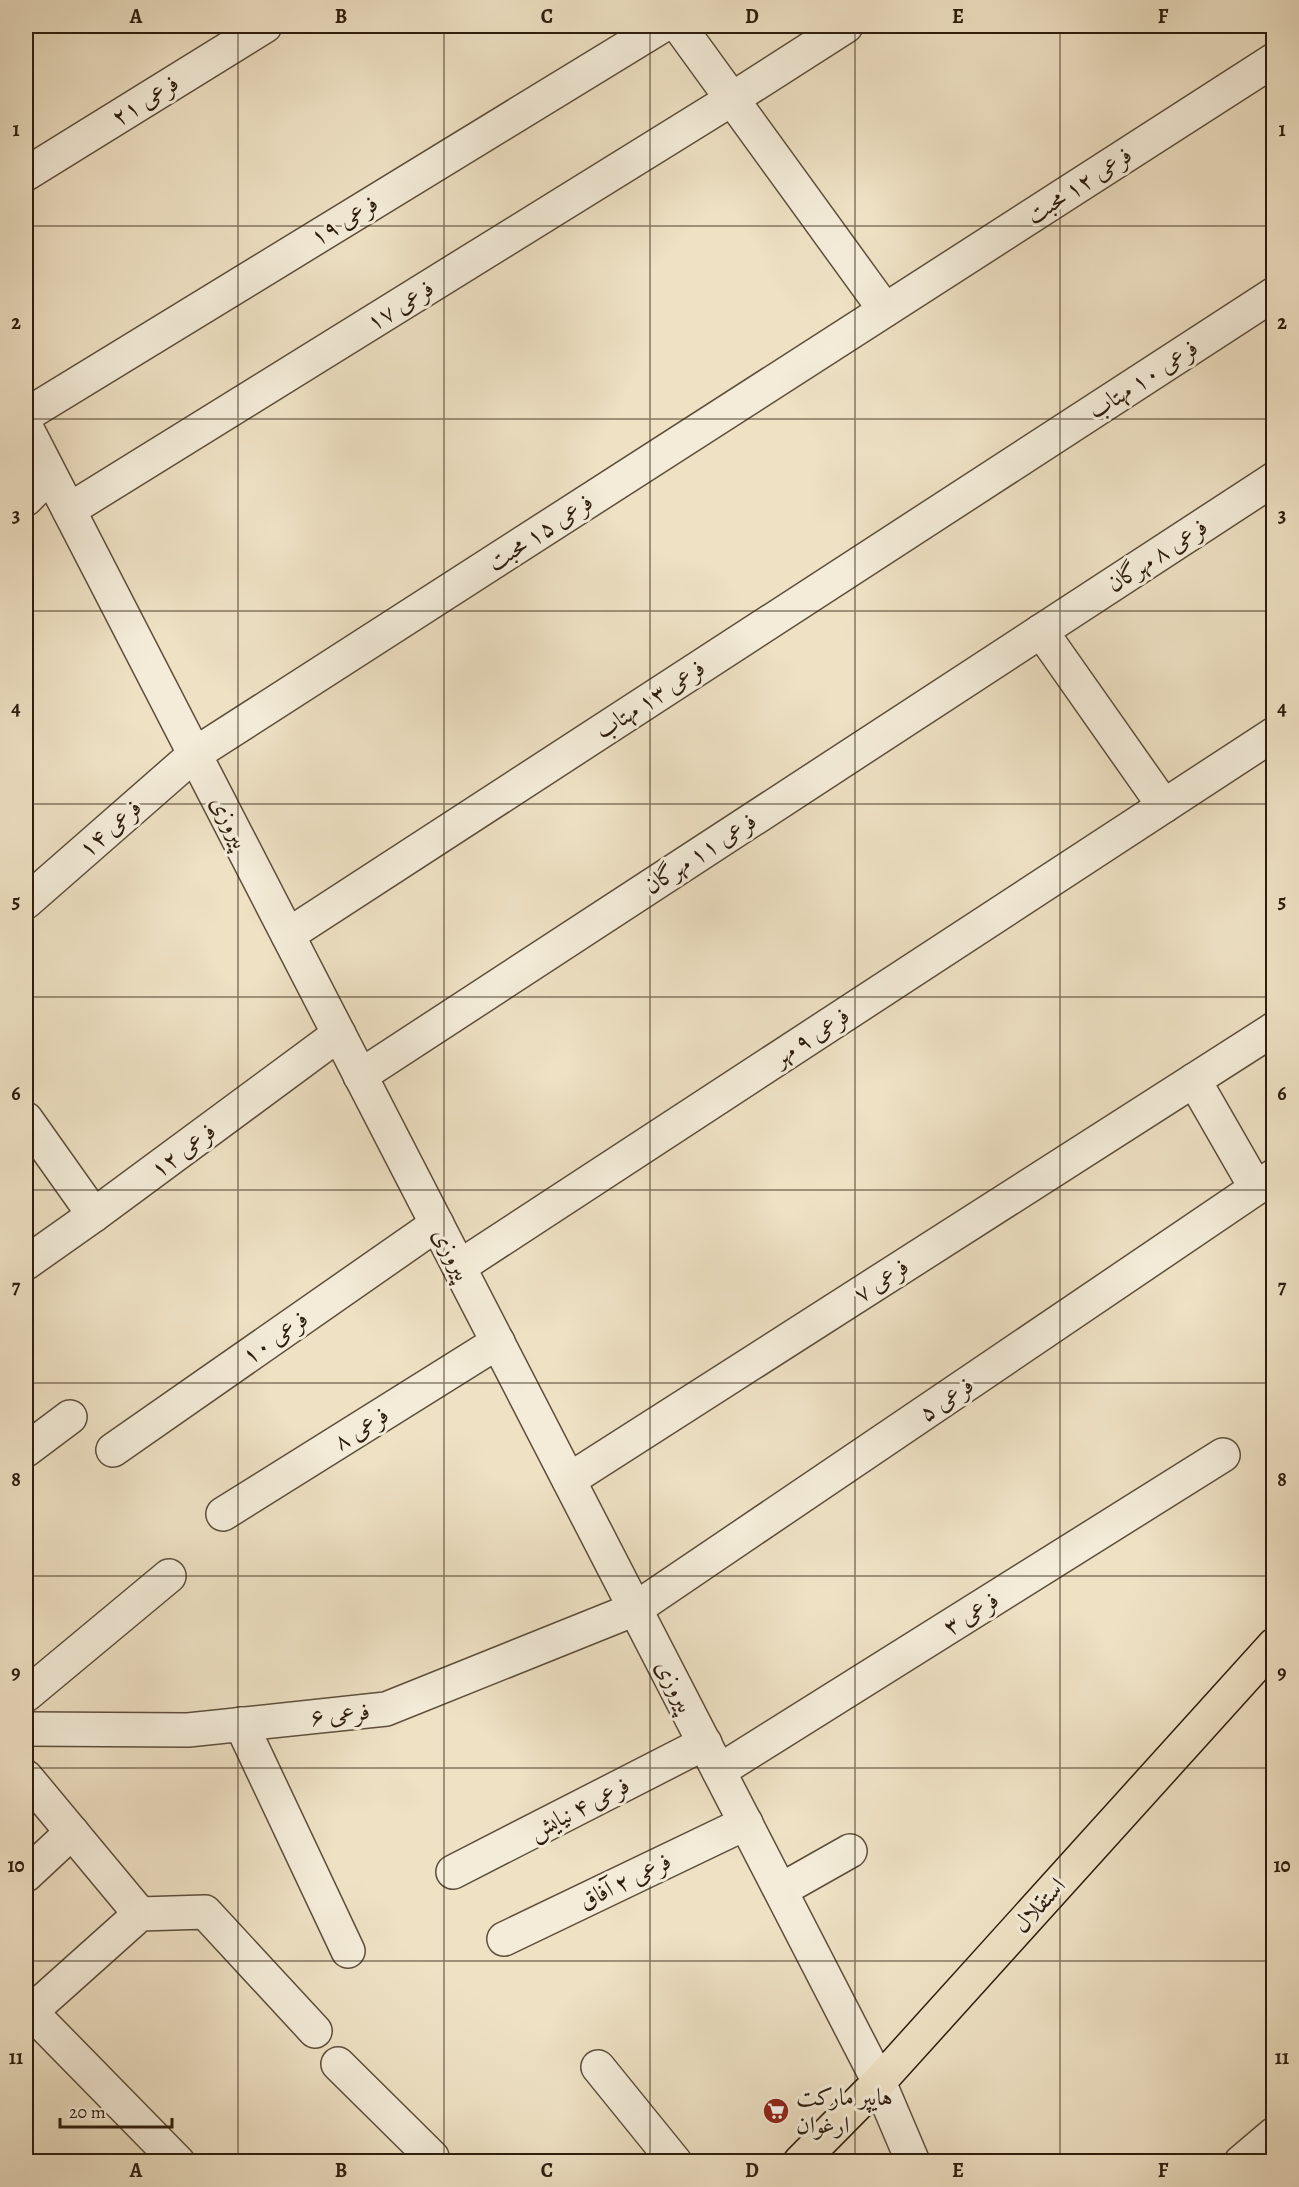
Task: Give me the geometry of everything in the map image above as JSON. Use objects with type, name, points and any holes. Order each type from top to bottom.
[{"type":"main road","name":"استقلال","points":[[800,2162],[879,2082],[1274,1645]]},
{"type":"street","name":"فرعی ۲۱","points":[[26,174],[265,26]]},
{"type":"street","name":"فرعی ۱۹","points":[[26,415],[662,26]]},
{"type":"street","points":[[679,26],[885,310]]},
{"type":"street","points":[[732,99],[846,26]]},
{"type":"street","name":"فرعی ۱۲ محبت","points":[[885,310],[1274,60]]},
{"type":"street","name":"فرعی ۱۷","points":[[69,510],[732,99]]},
{"type":"street","name":"فرعی ۱۰ مهتاب","points":[[1012,464],[1274,294]]},
{"type":"street","name":"فرعی ۱۵ محبت","points":[[195,754],[885,310]]},
{"type":"street","name":"پیروزی","points":[[26,427],[781,1890],[879,2082],[913,2162]]},
{"type":"street","name":"فرعی ۱۳ مهتاب","points":[[288,935],[1012,464]]},
{"type":"street","points":[[26,499],[50,475]]},
{"type":"street","name":"فرعی ۸ مهرگان","points":[[1041,632],[1274,479]]},
{"type":"street","points":[[1041,632],[1164,806]]},
{"type":"street","name":"فرعی ۱۱ مهرگان","points":[[360,1076],[1041,632]]},
{"type":"street","name":"فرعی ۹ مهر","points":[[459,1267],[1274,734]]},
{"type":"street","name":"فرعی ۱۴","points":[[26,902],[195,754]]},
{"type":"street","name":"فرعی ۷","points":[[569,1480],[1274,1029]]},
{"type":"street","name":"فرعی ۱۲","points":[[26,1263],[339,1034]]},
{"type":"street","points":[[1194,1080],[1265,1182]]},
{"type":"street","points":[[26,1119],[94,1215]]},
{"type":"street","name":"فرعی ۵","points":[[635,1609],[1265,1182]]},
{"type":"street","name":"فرعی ۱۰","points":[[113,1449],[437,1224]]},
{"type":"street","name":"فرعی ۸","points":[[223,1514],[498,1342]]},
{"type":"street","points":[[26,1450],[70,1417]]},
{"type":"street","name":"فرعی ۳","points":[[712,1757],[1223,1455]]},
{"type":"street","points":[[26,1695],[169,1576]]},
{"type":"street","name":"فرعی ۶","points":[[26,1729],[188,1730],[386,1709],[635,1609]]},
{"type":"street","points":[[241,1724],[348,1951]]},
{"type":"street","name":"فرعی ۴ نیایش","points":[[453,1872],[712,1757]]},
{"type":"street","points":[[26,1777],[140,1914]]},
{"type":"street","name":"فرعی ۲ آفاق","points":[[504,1940],[746,1824]]},
{"type":"street","points":[[26,1875],[72,1832]]},
{"type":"street","points":[[781,1890],[850,1851]]},
{"type":"street","points":[[178,2162],[28,2014],[140,1914],[205,1912],[315,2031]]},
{"type":"street","points":[[338,2064],[432,2157],[429,2162]]},
{"type":"street","points":[[598,2067],[675,2162]]},
{"type":"street","points":[[1241,2162],[1274,2134]]},
{"type":"place","name":"هایپر مارکت ارغوان","points":[[776,2111]]}]
